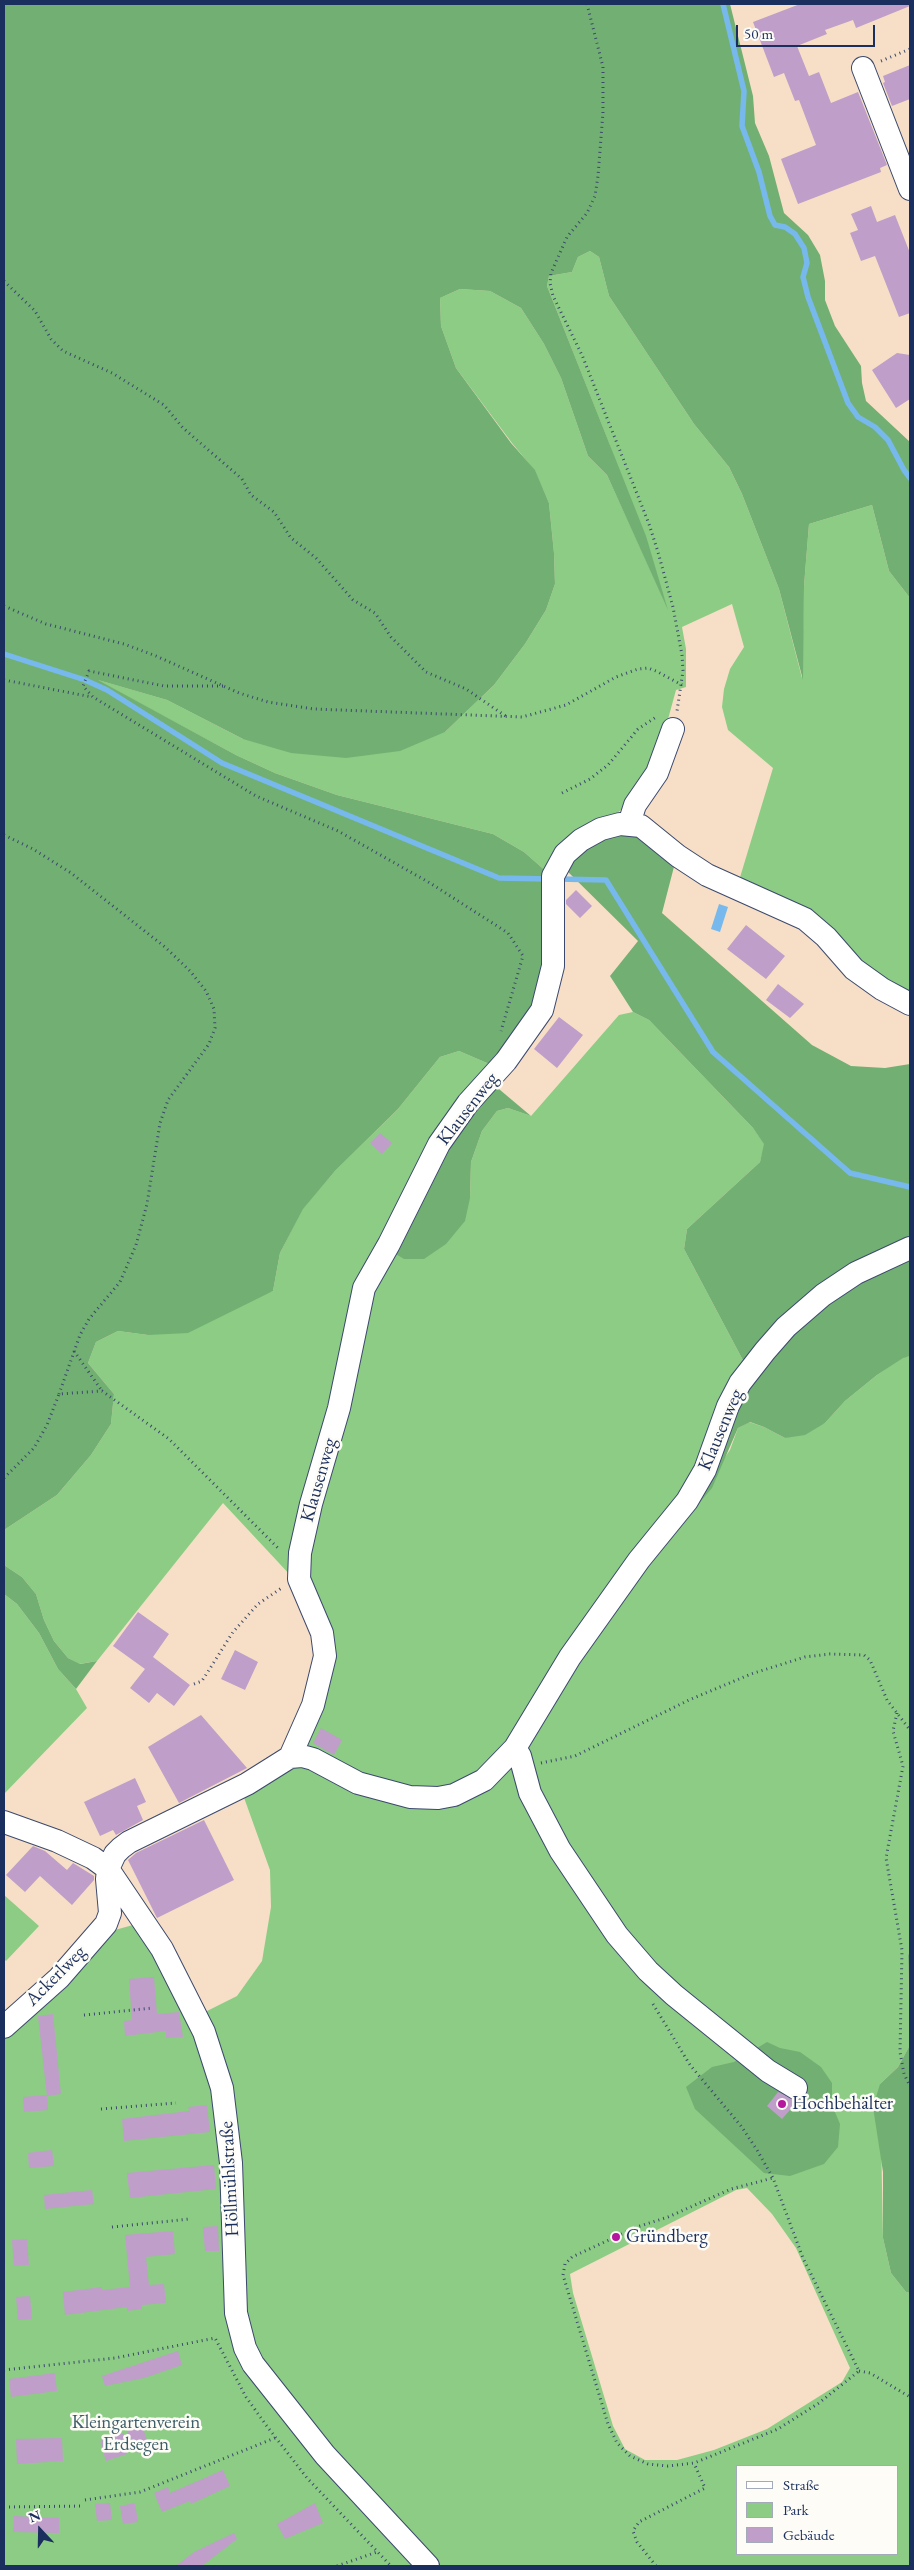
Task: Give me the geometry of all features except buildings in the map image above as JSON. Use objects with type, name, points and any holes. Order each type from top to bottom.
[{"type":"street","points":[[863,68],[902,145],[910,189]]},
{"type":"street","points":[[670,717],[657,772],[635,805],[629,824],[641,826],[678,856],[707,875],[804,920],[826,937],[854,969],[882,989],[910,1004]]},
{"type":"street","name":"Klausenweg","points":[[299,1575],[305,1526],[339,1408],[364,1288],[390,1244],[426,1166],[448,1130],[474,1096],[506,1061],[542,1010],[553,966],[553,880],[564,854],[581,840],[601,829],[629,824]]},
{"type":"street","name":"Klausenweg","points":[[290,1757],[302,1756],[313,1759],[349,1779],[389,1793],[438,1798],[454,1795],[475,1786],[518,1752],[570,1657],[639,1560],[697,1486],[712,1453],[728,1406],[740,1383],[760,1356],[786,1327],[823,1295],[856,1273],[910,1248]]},
{"type":"street","points":[[106,1924],[110,1914],[106,1879],[108,1869],[115,1854],[129,1842],[247,1784],[290,1757],[313,1705],[325,1656],[322,1633],[299,1575]]},
{"type":"street","points":[[518,1752],[530,1793],[547,1826],[574,1874],[617,1935],[648,1971],[674,1995],[768,2071],[796,2088]]},
{"type":"street","name":"Höllmühlstraße","points":[[4,1822],[52,1838],[93,1858],[108,1869],[139,1914],[188,1998],[204,2032],[222,2088],[231,2163],[236,2313],[246,2348],[253,2364],[324,2455],[428,2566]]},
{"type":"street","points":[[106,1924],[139,1914]]},
{"type":"street","name":"Ackerlweg","points":[[4,2027],[59,1978],[106,1924]]},
{"type":"path","points":[[562,793],[590,779],[608,765],[638,729],[670,717],[682,685],[682,655],[673,607],[649,524],[582,354],[553,296],[550,283],[554,266],[568,237],[587,213],[594,196],[598,176],[603,112],[602,68],[587,4]]},
{"type":"path","points":[[863,68],[910,49]]},
{"type":"path","points":[[4,281],[35,311],[51,339],[63,351],[112,373],[164,405],[183,428],[242,479],[251,495],[274,512],[291,538],[316,558],[353,600],[375,613],[391,637],[426,672],[466,689],[507,718]]},
{"type":"path","points":[[4,606],[46,624],[124,644],[223,686],[268,702],[314,709],[453,712],[507,718],[538,714],[566,705],[616,677],[638,669],[648,668],[682,685]]},
{"type":"path","points":[[223,686],[164,686],[89,671],[83,686],[93,697],[256,796],[338,831],[430,884],[508,933],[523,956],[499,1037]]},
{"type":"path","points":[[4,680],[93,697]]},
{"type":"path","points":[[4,835],[33,849],[70,873],[165,947],[190,971],[206,991],[214,1009],[215,1028],[209,1044],[168,1100],[160,1123],[147,1204],[136,1245],[120,1282],[89,1319],[74,1351],[47,1426],[34,1448],[4,1478]]},
{"type":"path","points":[[74,1351],[102,1391],[169,1439],[208,1480],[272,1540],[299,1575],[258,1604],[233,1632],[202,1681],[194,1684]]},
{"type":"path","points":[[58,1394],[102,1391]]},
{"type":"path","points":[[518,1752],[532,1762],[543,1764],[567,1759],[689,1700],[772,1666],[822,1655],[864,1655],[870,1660],[887,1700],[910,1730]]},
{"type":"path","points":[[896,1713],[893,1731],[903,1766],[886,1858],[902,1950],[900,2052],[904,2074],[910,2086]]},
{"type":"path","points":[[649,1995],[660,2019],[690,2065],[741,2126],[773,2178],[803,2258],[859,2372]]},
{"type":"path","points":[[84,2015],[153,2008]]},
{"type":"path","points":[[101,2109],[176,2103]]},
{"type":"path","points":[[773,2178],[731,2189],[668,2217],[637,2227],[572,2257],[564,2264],[563,2275],[608,2424],[616,2443],[630,2456],[648,2464],[668,2466],[694,2463],[778,2429],[819,2403],[859,2372],[870,2373],[910,2397]]},
{"type":"path","points":[[112,2227],[190,2219]]},
{"type":"path","points":[[4,2370],[115,2358],[215,2338],[246,2397],[276,2438],[307,2478],[391,2566]]},
{"type":"path","points":[[84,2500],[140,2492],[276,2438]]},
{"type":"path","points":[[656,2566],[637,2542],[634,2531],[639,2522],[705,2488],[694,2463]]},
{"type":"path","points":[[4,2507],[84,2506]]},
{"type":"path","points":[[337,2566],[377,2552]]},
{"type":"green space","points":[[4,4],[730,4],[753,96],[755,123],[769,156],[784,213],[808,235],[820,255],[825,281],[825,300],[835,326],[861,366],[866,401],[910,442],[910,598],[889,571],[872,505],[809,524],[804,586],[803,680],[779,589],[742,494],[729,467],[694,424],[609,296],[599,257],[590,251],[578,257],[572,272],[549,276],[547,286],[646,536],[668,610],[607,475],[588,456],[561,378],[544,344],[521,308],[490,291],[460,289],[440,298],[441,326],[456,368],[511,443],[535,470],[549,503],[555,584],[546,610],[525,644],[494,685],[445,732],[400,751],[346,758],[291,753],[243,739],[167,700],[98,680],[236,755],[275,773],[337,795],[493,834],[524,852],[548,873],[542,998],[494,1066],[459,1051],[440,1057],[398,1109],[335,1171],[303,1209],[280,1253],[273,1291],[188,1333],[148,1335],[118,1331],[96,1342],[88,1363],[114,1394],[111,1424],[91,1455],[57,1495],[4,1530]]},
{"type":"green space","points":[[590,251],[599,257],[609,296],[694,424],[729,467],[742,494],[779,589],[802,678],[804,586],[809,524],[872,505],[889,571],[910,598],[910,999],[738,884],[773,768],[728,730],[722,707],[724,689],[730,669],[744,647],[732,604],[682,627],[686,649],[686,687],[676,690],[662,741],[629,803],[548,873],[524,852],[493,834],[337,795],[275,773],[236,755],[95,679],[167,700],[243,739],[445,732],[494,685],[525,644],[546,610],[555,584],[554,553],[549,503],[535,471],[456,368],[441,326],[440,298],[460,289],[490,291],[521,308],[544,344],[561,378],[588,456],[607,475],[666,604],[609,443],[547,286],[549,276],[572,272],[578,257]]},
{"type":"green space","points":[[614,833],[645,836],[676,859],[662,913],[812,1045],[851,1066],[885,1068],[910,1064],[910,1244],[746,1366],[684,1249],[687,1229],[760,1162],[764,1144],[753,1128],[649,1020],[633,1012],[610,976],[638,941],[562,866],[569,858]]},
{"type":"green space","points":[[633,1012],[649,1020],[753,1128],[765,1144],[760,1162],[687,1229],[684,1249],[746,1366],[703,1458],[526,1722],[462,1787],[402,1791],[305,1749],[321,1618],[304,1554],[357,1335],[391,1251],[470,1198],[471,1162],[482,1131],[497,1111],[508,1108],[531,1116],[619,1015]]},
{"type":"green space","points":[[459,1051],[494,1066],[392,1230],[292,1577],[223,1503],[97,1661],[79,1664],[68,1658],[54,1641],[44,1620],[36,1594],[22,1577],[4,1565],[4,1530],[57,1495],[91,1455],[111,1424],[114,1394],[88,1363],[96,1342],[118,1331],[148,1335],[273,1291],[280,1253],[303,1208],[335,1171],[398,1109],[440,1057]]},
{"type":"green space","points":[[493,1084],[531,1116],[508,1108],[497,1111],[482,1131],[471,1162],[470,1198],[465,1221],[446,1244],[424,1259],[404,1259],[391,1251],[440,1150]]},
{"type":"green space","points":[[910,1253],[910,1356],[903,1358],[877,1375],[845,1401],[825,1423],[805,1435],[785,1438],[750,1422],[738,1428],[712,1488],[689,1515],[744,1387],[825,1299]]},
{"type":"green space","points":[[910,1356],[910,1951],[908,1955],[910,2045],[898,2067],[880,2084],[883,2238],[891,2273],[906,2292],[910,2293],[910,2566],[433,2566],[412,2544],[249,2347],[201,2014],[237,1996],[262,1961],[271,1907],[270,1870],[242,1792],[289,1762],[441,1802],[539,1720],[730,1450],[738,1428],[749,1422],[764,1427],[785,1438],[825,1423],[845,1401],[903,1357]],"holes":[[[747,2188],[772,2214],[796,2248],[850,2368],[842,2382],[767,2429],[714,2450],[677,2460],[645,2460],[625,2449],[613,2426],[573,2293],[570,2274],[736,2190]]]},
{"type":"green space","points":[[4,1565],[22,1577],[36,1594],[44,1620],[54,1641],[68,1658],[80,1664],[97,1661],[76,1689],[58,1669],[39,1633],[17,1604],[4,1594]]},
{"type":"green space","points":[[4,1594],[17,1604],[39,1633],[58,1669],[76,1689],[87,1708],[4,1794]]},
{"type":"green space","points":[[4,1895],[39,1926],[6,1961],[4,1959]]},
{"type":"green space","name":"Kleingartenverein Erdsegen","points":[[140,1923],[210,2059],[236,2333],[423,2566],[4,2566],[4,2035],[115,1930]]},
{"type":"green space","points":[[910,1951],[910,2045],[908,1955]]},
{"type":"green space","points":[[767,2042],[780,2048],[800,2052],[821,2067],[832,2083],[832,2105],[840,2124],[838,2147],[824,2164],[790,2176],[764,2173],[695,2109],[686,2087],[712,2067],[734,2062]]},
{"type":"green space","points":[[910,2045],[910,2293],[906,2292],[891,2273],[883,2238],[883,2172],[873,2107],[880,2084],[898,2067]]},
{"type":"water","points":[[719,904],[728,907],[720,932],[711,929]]},
{"type":"waterway","points":[[723,4],[744,91],[742,126],[759,172],[770,216],[775,225],[785,227],[795,234],[804,248],[807,263],[803,277],[808,297],[848,403],[858,417],[875,427],[888,440],[910,478]]},
{"type":"waterway","points":[[4,654],[85,680],[107,690],[222,763],[499,878],[549,879]]},
{"type":"waterway","points":[[558,879],[606,880],[713,1052],[850,1173],[910,1187]]},
{"type":"place","name":"Hochbehälter","points":[[782,2104]]},
{"type":"place","name":"Gründberg","points":[[616,2237]]}]
